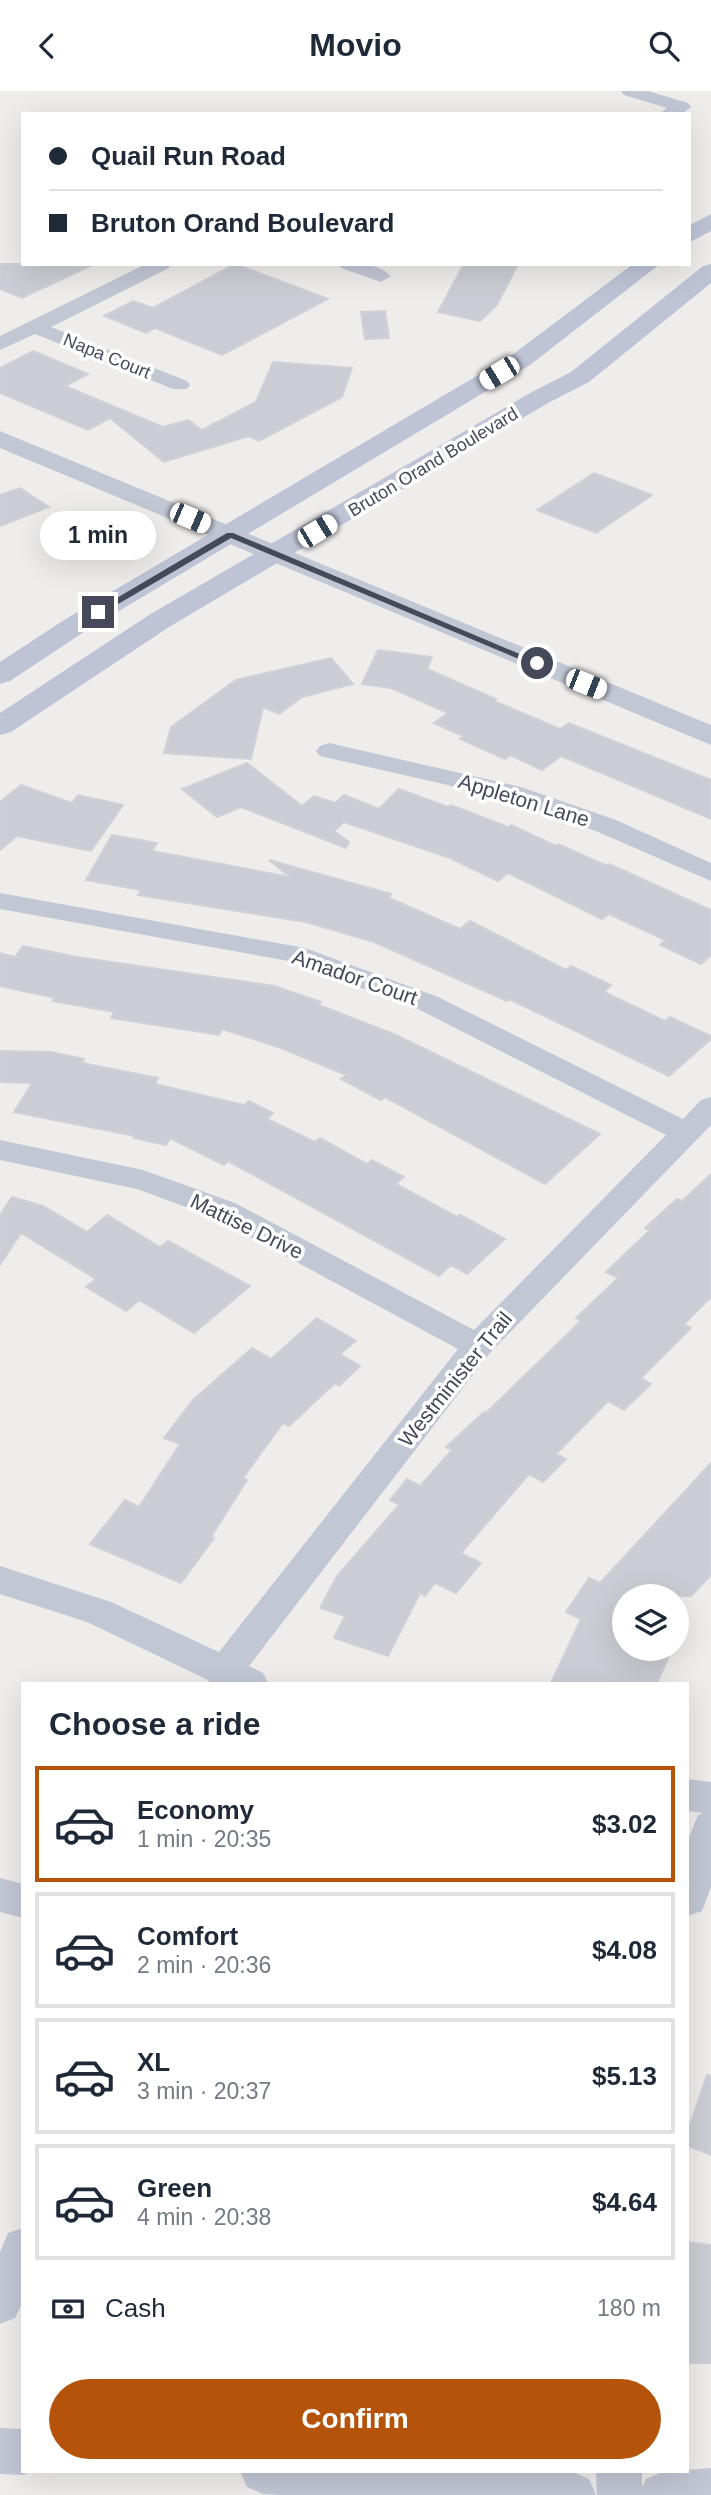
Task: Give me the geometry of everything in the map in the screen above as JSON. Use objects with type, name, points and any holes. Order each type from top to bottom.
[{"type":"main road","name":"Bruton Orand Boulevard","points":[[0,675],[74,626],[521,360],[645,266]]},
{"type":"main road","name":"Bruton Orand Boulevard","points":[[0,726],[159,621],[539,398],[580,377],[711,271]]},
{"type":"street","points":[[630,91],[682,107],[672,112]]},
{"type":"street","points":[[0,344],[158,266]]},
{"type":"street","points":[[353,266],[381,277]]},
{"type":"street","name":"Napa Court","points":[[34,327],[180,385]]},
{"type":"street","points":[[0,439],[711,736]]},
{"type":"street","name":"Appleton Lane","points":[[329,751],[512,792],[607,826],[711,873]]},
{"type":"street","name":"Amador Court","points":[[0,901],[295,954],[428,1003],[685,1132]]},
{"type":"street","name":"Westminister Trail","points":[[236,1678],[478,1346],[711,1107]]},
{"type":"street","name":"Mattise Drive","points":[[0,1150],[143,1180],[224,1210],[478,1346]]},
{"type":"street","points":[[0,1580],[99,1612],[236,1678]]},
{"type":"street","points":[[689,1795],[711,1798]]},
{"type":"street","points":[[689,1896],[711,1826]]},
{"type":"street","points":[[0,1895],[21,1900]]},
{"type":"street","points":[[0,2303],[21,2253]]},
{"type":"street","points":[[0,2451],[21,2452]]},
{"type":"street","points":[[289,2473],[573,2495]]},
{"type":"street","points":[[619,2473],[620,2495]]},
{"type":"street","points":[[662,2495],[711,2491]]},
{"type":"building","points":[[0,264],[90,266],[22,298],[0,289]]},
{"type":"building","points":[[231,266],[240,266],[328,299],[222,355],[155,328],[146,333],[104,316],[133,301],[153,308]]},
{"type":"building","points":[[463,266],[517,266],[497,305],[480,321],[438,312]]},
{"type":"building","points":[[385,311],[389,338],[365,339],[361,312]]},
{"type":"building","points":[[33,351],[88,374],[65,386],[163,427],[188,420],[202,430],[256,402],[273,362],[352,368],[342,397],[259,441],[249,436],[164,462],[110,418],[88,430],[0,393],[0,368]]},
{"type":"building","points":[[594,473],[652,495],[596,533],[537,510]]},
{"type":"building","points":[[20,488],[49,507],[0,526],[0,495]]},
{"type":"building","points":[[378,650],[432,657],[427,669],[496,699],[494,701],[560,729],[569,723],[711,780],[711,819],[561,756],[542,770],[510,755],[505,759],[460,739],[463,736],[434,723],[448,713],[391,688],[362,684]]},
{"type":"building","points":[[331,658],[353,684],[302,697],[279,714],[263,707],[251,759],[164,753],[171,727],[236,680]]},
{"type":"building","points":[[247,763],[302,806],[314,796],[335,803],[344,795],[379,809],[399,789],[508,827],[511,825],[556,846],[558,844],[607,866],[609,864],[711,910],[711,955],[701,964],[660,945],[665,940],[609,914],[602,919],[508,873],[498,881],[450,858],[344,822],[334,831],[349,842],[346,848],[241,807],[217,817],[182,789]]},
{"type":"building","points":[[21,785],[72,803],[78,795],[123,805],[91,851],[17,836],[0,850],[0,802]]},
{"type":"building","points":[[112,835],[157,843],[152,851],[290,877],[269,860],[391,894],[389,898],[460,929],[470,921],[566,970],[571,966],[611,985],[604,992],[665,1021],[670,1017],[711,1036],[711,1039],[669,1076],[509,999],[507,1001],[374,942],[306,922],[138,895],[141,890],[86,880]]},
{"type":"building","points":[[23,946],[77,957],[274,986],[321,1002],[319,1005],[396,1035],[600,1134],[545,1184],[385,1097],[381,1100],[341,1079],[346,1075],[281,1048],[222,1029],[219,1035],[111,1018],[114,1012],[53,1001],[55,998],[0,986],[0,953],[15,957]]},
{"type":"building","points":[[0,1051],[51,1052],[84,1059],[82,1063],[158,1078],[155,1084],[244,1105],[249,1101],[273,1113],[267,1119],[315,1142],[320,1138],[367,1164],[372,1160],[404,1177],[396,1184],[505,1239],[467,1274],[451,1265],[439,1276],[228,1161],[224,1165],[170,1138],[166,1145],[134,1138],[135,1136],[14,1112],[32,1083],[0,1082]]},
{"type":"building","points":[[711,1174],[711,1297],[684,1324],[691,1328],[641,1378],[651,1384],[624,1410],[608,1401],[556,1454],[566,1459],[543,1482],[529,1474],[461,1553],[481,1563],[456,1593],[435,1583],[425,1596],[420,1593],[388,1656],[334,1638],[345,1616],[320,1608],[337,1576],[399,1505],[390,1500],[407,1479],[420,1486],[452,1450],[446,1447],[486,1413],[581,1321],[576,1318],[618,1278],[606,1272],[650,1230],[645,1228],[677,1199],[682,1201]]},
{"type":"building","points":[[12,1197],[43,1206],[87,1232],[107,1215],[160,1247],[168,1241],[250,1286],[194,1333],[139,1300],[126,1311],[86,1287],[96,1279],[21,1233],[0,1265],[0,1215]]},
{"type":"building","points":[[317,1318],[356,1341],[340,1354],[360,1366],[339,1386],[335,1383],[289,1426],[283,1423],[243,1478],[247,1480],[211,1537],[214,1538],[181,1583],[90,1544],[125,1500],[139,1507],[180,1444],[164,1438],[193,1400],[252,1348],[271,1359]]},
{"type":"building","points":[[711,1463],[711,1575],[691,1596],[689,1584],[612,1584],[612,1661],[667,1661],[657,1682],[551,1682],[581,1619],[566,1612],[589,1578],[600,1583]]},
{"type":"building","points":[[707,2075],[711,2076],[711,2155],[689,2146],[689,2128]]},
{"type":"building","points":[[689,2242],[711,2245],[711,2363],[689,2363]]},
{"type":"route","points":[[98,612],[230,535],[537,663]]}]
